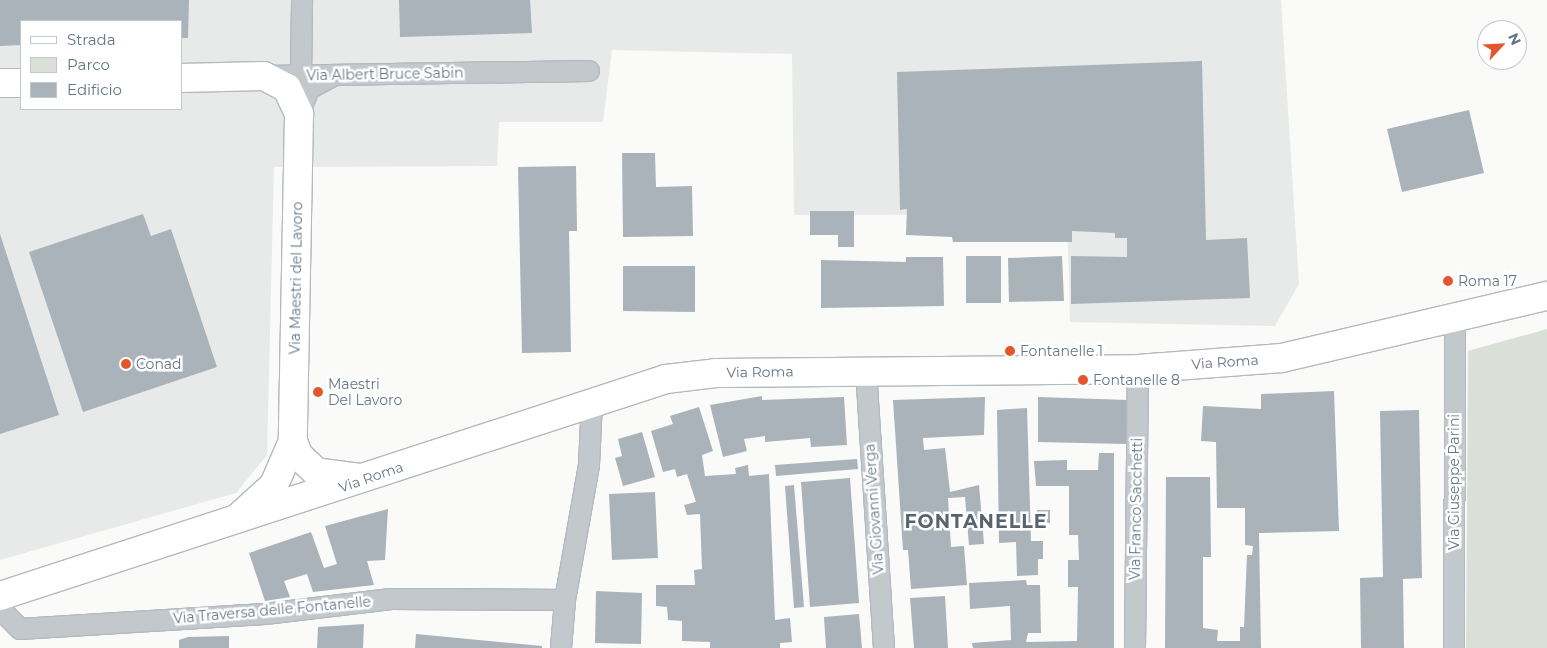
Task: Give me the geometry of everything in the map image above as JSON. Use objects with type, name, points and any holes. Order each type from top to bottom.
[{"type":"main road","name":"Via Maestri del Lavoro","points":[[218,528],[263,499],[284,469],[294,441],[299,114],[287,88],[264,76]]},
{"type":"main road","name":"Via Albert Bruce Sabin","points":[[182,78],[264,76]]},
{"type":"main road","points":[[0,83],[20,83]]},
{"type":"main road","name":"Via Roma","points":[[0,596],[218,528],[592,401],[692,375],[866,370],[1138,369],[1282,358],[1547,296]]},
{"type":"main road","points":[[294,441],[298,454],[316,472],[372,477]]},
{"type":"street","points":[[301,76],[302,0]]},
{"type":"street","name":"Via Albert Bruce Sabin","points":[[264,76],[590,71]]},
{"type":"street","name":"Via Maestri del Lavoro","points":[[299,114],[309,89],[341,75]]},
{"type":"street","name":"Via Giuseppe Parini","points":[[1454,648],[1455,317]]},
{"type":"street","name":"Via Franco Sacchetti","points":[[1135,648],[1138,369]]},
{"type":"street","name":"Via Giovanni Verga","points":[[866,370],[884,648]]},
{"type":"street","points":[[562,648],[565,600],[589,465],[592,401]]},
{"type":"street","name":"Via Traversa delle Fontanelle","points":[[0,596],[5,614],[20,629],[265,614],[391,599],[565,600]]},
{"type":"shaded area","points":[[0,0],[1281,0],[1299,284],[1275,326],[1070,322],[1067,214],[794,215],[792,54],[612,50],[603,122],[499,122],[497,166],[274,167],[267,455],[236,493],[0,560]]},
{"type":"green space","points":[[1547,329],[1547,648],[1466,648],[1468,351]]},
{"type":"building","points":[[0,0],[189,0],[188,38],[182,38],[182,20],[20,20],[20,45],[0,46]]},
{"type":"building","points":[[399,0],[530,0],[532,33],[400,37]]},
{"type":"building","points":[[1202,61],[1206,240],[1247,238],[1250,298],[1071,304],[1071,256],[1127,257],[1127,238],[1115,238],[1115,233],[1072,231],[1072,242],[953,242],[952,237],[906,235],[907,209],[900,210],[897,72]]},
{"type":"building","points":[[1469,110],[1484,173],[1402,192],[1387,129]]},
{"type":"building","points":[[622,153],[655,153],[656,187],[692,186],[693,236],[623,237]]},
{"type":"building","points":[[576,166],[577,231],[569,231],[571,352],[522,353],[518,167]]},
{"type":"building","points":[[810,211],[854,211],[854,247],[838,247],[838,235],[810,235]]},
{"type":"building","points":[[143,214],[151,236],[171,229],[217,367],[83,412],[29,252]]},
{"type":"building","points":[[0,234],[59,415],[0,434]]},
{"type":"building","points":[[966,256],[1001,256],[1001,303],[966,303]]},
{"type":"building","points":[[1062,256],[1064,301],[1009,302],[1008,258]]},
{"type":"building","points":[[906,257],[943,257],[944,306],[821,308],[821,260],[906,262]]},
{"type":"building","points":[[623,266],[695,266],[695,312],[623,311]]},
{"type":"building","points":[[1334,391],[1339,531],[1259,533],[1261,648],[1165,648],[1166,477],[1210,477],[1211,557],[1203,557],[1203,628],[1218,630],[1217,641],[1240,641],[1240,627],[1244,627],[1247,555],[1252,555],[1253,546],[1245,545],[1245,508],[1217,508],[1216,442],[1201,441],[1203,406],[1261,409],[1261,394]]},
{"type":"building","points":[[762,396],[762,400],[844,397],[847,445],[811,447],[810,438],[765,442],[765,436],[744,439],[747,451],[723,457],[710,405]]},
{"type":"building","points":[[985,397],[984,435],[923,438],[924,450],[945,448],[950,492],[979,485],[984,544],[969,545],[965,497],[948,498],[951,547],[964,546],[967,585],[911,589],[908,550],[903,550],[893,400]]},
{"type":"building","points":[[1038,397],[1128,400],[1126,444],[1038,442]]},
{"type":"building","points":[[699,407],[713,451],[702,455],[705,476],[736,474],[735,468],[748,465],[749,476],[769,474],[775,620],[790,618],[792,642],[780,643],[780,648],[710,648],[710,642],[682,641],[682,621],[668,620],[667,607],[656,606],[656,585],[695,585],[694,570],[702,569],[700,514],[687,515],[684,505],[696,502],[687,474],[677,477],[675,469],[663,472],[651,431],[673,424],[670,416]]},
{"type":"building","points":[[1027,408],[1031,541],[1043,541],[1043,559],[1038,559],[1038,575],[1017,576],[1016,542],[999,543],[997,410]]},
{"type":"building","points":[[1419,410],[1422,578],[1403,579],[1404,648],[1361,648],[1360,578],[1383,577],[1380,411]]},
{"type":"building","points":[[642,432],[655,477],[623,486],[615,458],[622,456],[618,439]]},
{"type":"building","points":[[1099,453],[1114,453],[1114,648],[973,648],[972,643],[1011,640],[1010,606],[970,609],[969,583],[1026,580],[1027,585],[1040,585],[1041,633],[1028,633],[1026,642],[1077,641],[1078,587],[1068,587],[1068,560],[1079,560],[1078,535],[1069,535],[1069,486],[1036,486],[1034,461],[1067,460],[1067,470],[1098,470]]},
{"type":"building","points":[[857,459],[858,469],[776,476],[775,465]]},
{"type":"building","points":[[850,478],[859,603],[810,607],[801,482]]},
{"type":"building","points":[[794,485],[804,607],[794,608],[785,486]]},
{"type":"building","points":[[655,492],[658,558],[612,560],[609,494]]},
{"type":"building","points":[[388,509],[385,560],[367,561],[374,585],[313,592],[307,574],[284,581],[290,597],[265,601],[249,553],[311,532],[324,568],[337,564],[325,526]]},
{"type":"building","points":[[1037,510],[1050,510],[1050,523],[1037,523]]},
{"type":"building","points":[[596,591],[642,593],[641,644],[595,643]]},
{"type":"building","points":[[945,596],[948,648],[914,648],[910,598]]},
{"type":"building","points":[[859,614],[862,648],[826,648],[824,617]]},
{"type":"building","points":[[364,624],[363,648],[317,648],[318,627]]},
{"type":"building","points":[[416,634],[542,646],[542,648],[415,648]]},
{"type":"building","points":[[229,636],[229,648],[179,648],[179,640],[188,637]]},
{"type":"place","name":"Roma 17","points":[[1448,281]]},
{"type":"place","name":"Fontanelle 1","points":[[1010,351]]},
{"type":"place","name":"Conad","points":[[126,364]]},
{"type":"place","name":"Fontanelle 8","points":[[1083,380]]},
{"type":"place","name":"Maestri Del Lavoro","points":[[318,392]]},
{"type":"district","name":"FONTANELLE","points":[[976,522]]}]
